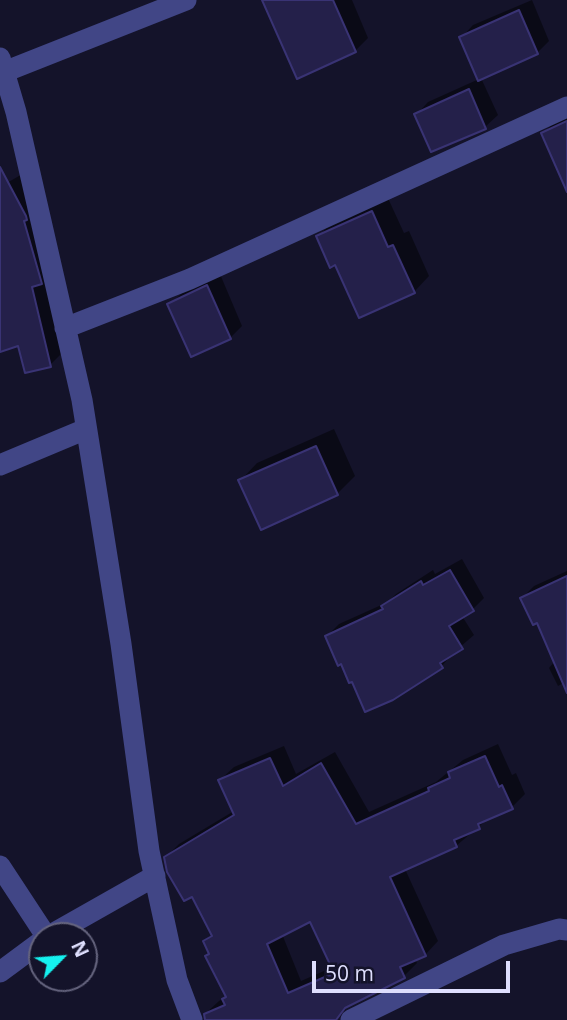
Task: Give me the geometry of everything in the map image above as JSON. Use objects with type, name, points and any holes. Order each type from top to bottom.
[{"type":"street","points":[[186,0],[2,65],[16,112],[86,429],[155,876],[177,980],[192,1020]]},
{"type":"street","points":[[65,328],[190,279],[567,107]]},
{"type":"street","points":[[0,465],[86,429]]},
{"type":"street","points":[[0,866],[38,922]]},
{"type":"street","points":[[73,922],[155,876]]},
{"type":"street","points":[[351,1020],[504,945],[559,929],[567,930]]},
{"type":"street","points":[[0,972],[28,951]]},
{"type":"building","points":[[262,0],[333,0],[356,52],[297,79]]},
{"type":"building","points":[[519,10],[538,54],[478,81],[459,37]]},
{"type":"building","points":[[469,89],[486,129],[431,152],[414,114]]},
{"type":"building","points":[[567,121],[567,192],[541,133]]},
{"type":"building","points":[[0,167],[26,216],[27,220],[24,221],[42,284],[32,287],[51,367],[25,373],[18,346],[0,352]]},
{"type":"building","points":[[372,211],[388,247],[393,245],[415,293],[359,318],[335,265],[330,268],[316,236]]},
{"type":"building","points":[[207,285],[231,339],[191,357],[167,304]]},
{"type":"building","points":[[316,446],[338,495],[261,530],[238,480]]},
{"type":"building","points":[[450,570],[474,611],[449,626],[463,649],[440,663],[443,668],[393,700],[365,712],[352,682],[349,683],[341,664],[338,666],[325,636],[383,609],[381,606],[421,581],[423,585]]},
{"type":"building","points":[[567,576],[567,693],[537,623],[533,625],[520,598]]},
{"type":"building","points":[[485,756],[499,787],[502,785],[513,809],[478,824],[480,829],[454,840],[457,847],[390,877],[426,956],[400,967],[405,978],[345,1008],[336,1020],[205,1020],[204,1014],[225,1005],[222,999],[226,997],[205,956],[209,954],[203,941],[212,936],[192,897],[184,901],[167,872],[164,857],[234,815],[218,780],[270,758],[283,786],[321,763],[356,824],[429,791],[428,788],[450,778],[448,772]],"holes":[[[310,922],[334,973],[288,993],[267,944]]]}]
